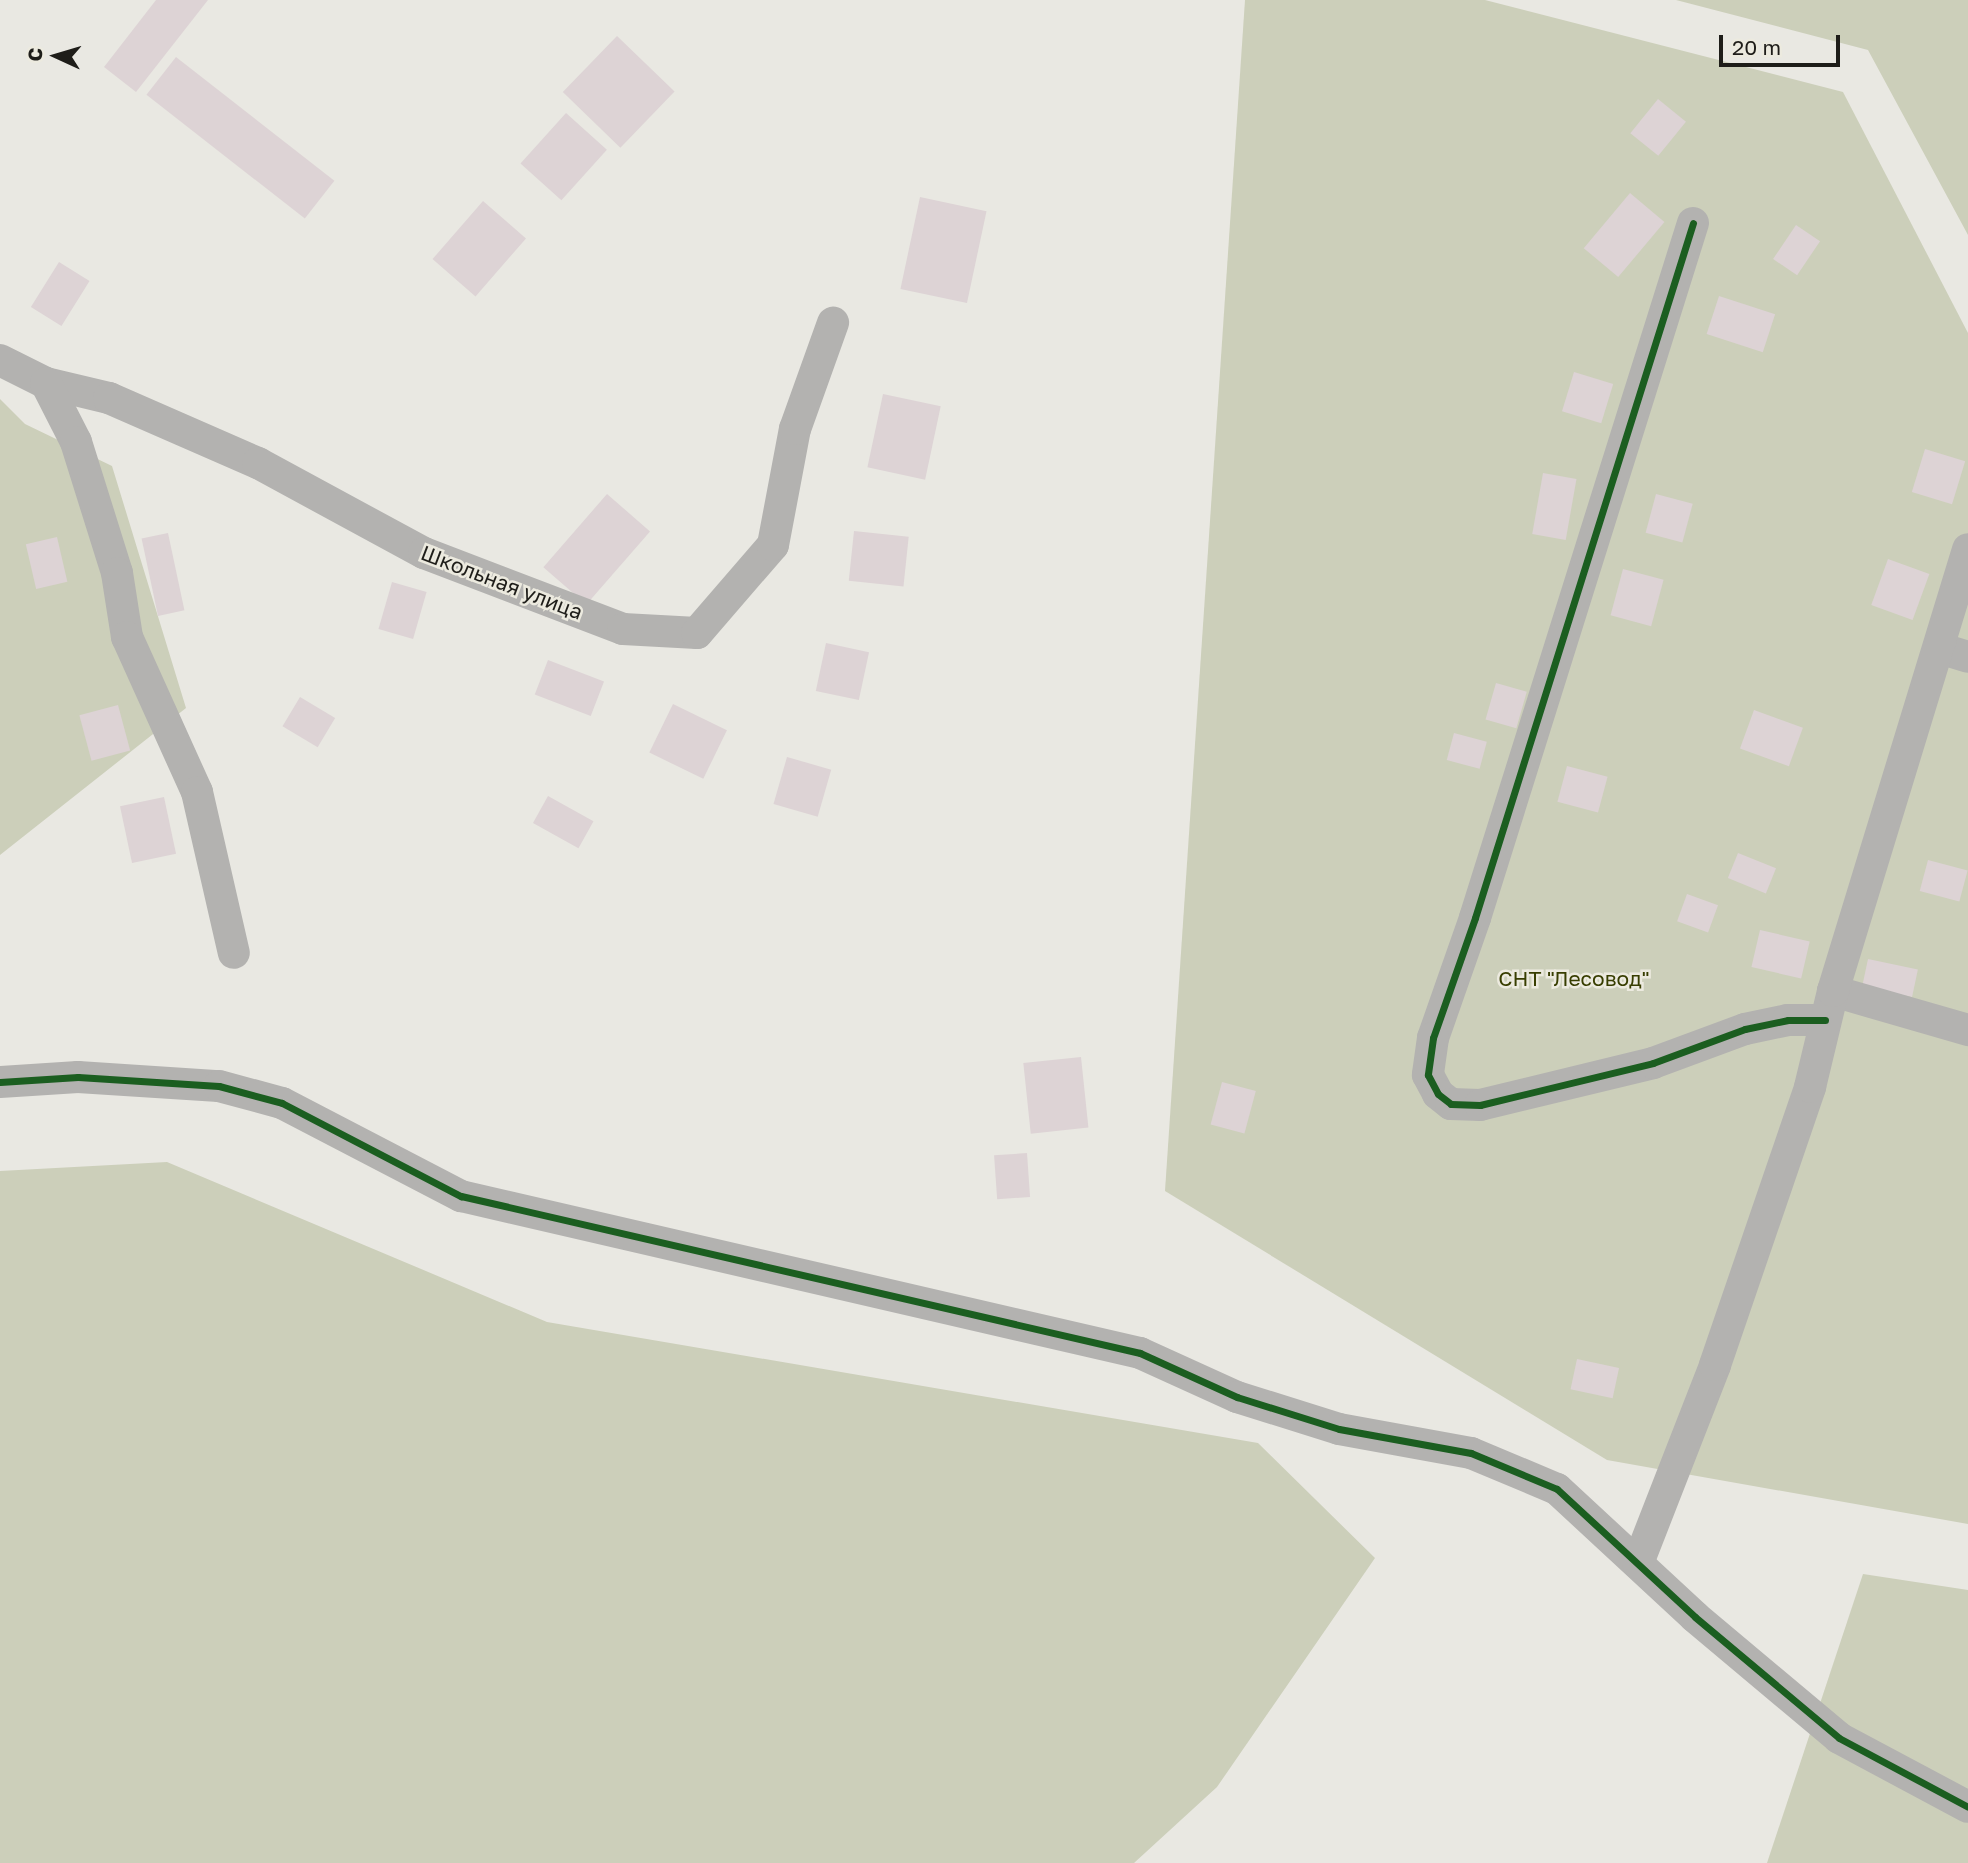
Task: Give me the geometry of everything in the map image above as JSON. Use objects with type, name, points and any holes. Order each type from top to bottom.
[{"type":"street","points":[[1693,223],[1475,918],[1433,1038],[1428,1075],[1438,1094],[1451,1104],[1479,1105],[1653,1063],[1745,1029],[1788,1020],[1829,1006],[1968,1030]]},
{"type":"street","name":"Школьная улица","points":[[0,360],[46,383],[109,398],[258,463],[424,554],[623,629],[697,633],[773,545],[795,429],[832,323]]},
{"type":"street","points":[[46,383],[76,442],[117,573],[127,637],[197,792],[234,953]]},
{"type":"street","points":[[1638,1563],[1724,1338],[1811,1087],[1829,1006],[1954,652],[1968,549]]},
{"type":"street","points":[[0,1082],[78,1077],[219,1086],[282,1103],[461,1196],[1140,1353],[1237,1397],[1339,1429],[1471,1452],[1557,1489],[1695,1617],[1839,1738],[1968,1807]]},
{"type":"green space","name":"СНТ \"Лесовод\"","points":[[1245,0],[1485,0],[1843,92],[1968,333],[1968,1524],[1607,1460],[1165,1191]]},
{"type":"green space","points":[[1676,0],[1968,0],[1968,235],[1868,50]]},
{"type":"green space","points":[[0,399],[25,424],[112,466],[186,708],[0,855]]},
{"type":"green space","points":[[167,1162],[547,1322],[1258,1443],[1375,1558],[1217,1787],[1134,1863],[0,1863],[0,1171]]},
{"type":"green space","points":[[1863,1574],[1968,1590],[1968,1863],[1767,1863]]},
{"type":"building","points":[[156,0],[208,0],[136,92],[104,67]]},
{"type":"building","points":[[617,36],[675,92],[620,148],[563,92]]},
{"type":"building","points":[[176,57],[334,181],[305,219],[146,95]]},
{"type":"building","points":[[1658,99],[1686,122],[1658,156],[1630,133]]},
{"type":"building","points":[[566,113],[607,150],[561,200],[520,164]]},
{"type":"building","points":[[1630,193],[1664,222],[1618,277],[1584,248]]},
{"type":"building","points":[[920,197],[987,211],[967,303],[900,289]]},
{"type":"building","points":[[483,201],[526,238],[476,297],[432,259]]},
{"type":"building","points":[[1796,225],[1820,241],[1797,275],[1773,259]]},
{"type":"building","points":[[59,262],[90,281],[61,326],[31,307]]},
{"type":"building","points":[[1719,296],[1775,314],[1763,352],[1707,334]]},
{"type":"building","points":[[1574,372],[1613,384],[1601,423],[1562,411]]},
{"type":"building","points":[[883,394],[941,406],[925,480],[867,467]]},
{"type":"building","points":[[1925,449],[1965,461],[1952,504],[1912,492]]},
{"type":"building","points":[[1543,473],[1576,479],[1566,540],[1532,534]]},
{"type":"building","points":[[607,494],[650,531],[586,605],[543,567]]},
{"type":"building","points":[[1656,494],[1693,504],[1682,542],[1646,533]]},
{"type":"building","points":[[854,531],[909,537],[903,586],[849,581]]},
{"type":"building","points":[[168,533],[184,610],[158,616],[142,539]]},
{"type":"building","points":[[57,537],[67,582],[36,589],[26,544]]},
{"type":"building","points":[[1888,559],[1929,574],[1913,620],[1871,605]]},
{"type":"building","points":[[1623,569],[1664,580],[1651,626],[1611,615]]},
{"type":"building","points":[[392,582],[427,592],[413,639],[378,629]]},
{"type":"building","points":[[826,643],[869,652],[859,700],[816,691]]},
{"type":"building","points":[[548,660],[604,682],[591,716],[535,695]]},
{"type":"building","points":[[1496,683],[1527,692],[1516,728],[1486,720]]},
{"type":"building","points":[[300,697],[335,718],[318,747],[282,726]]},
{"type":"building","points":[[673,704],[727,730],[703,779],[649,753]]},
{"type":"building","points":[[118,705],[130,750],[92,761],[79,715]]},
{"type":"building","points":[[1754,710],[1803,728],[1789,766],[1740,749]]},
{"type":"building","points":[[1454,733],[1487,742],[1480,769],[1447,760]]},
{"type":"building","points":[[787,757],[831,770],[818,817],[773,804]]},
{"type":"building","points":[[1567,766],[1608,777],[1598,813],[1557,802]]},
{"type":"building","points":[[548,796],[593,821],[578,848],[533,823]]},
{"type":"building","points":[[164,797],[176,854],[132,863],[120,806]]},
{"type":"building","points":[[1738,853],[1776,868],[1766,893],[1728,878]]},
{"type":"building","points":[[1928,860],[1968,871],[1959,902],[1920,891]]},
{"type":"building","points":[[1687,894],[1718,905],[1708,933],[1677,921]]},
{"type":"building","points":[[1760,930],[1810,941],[1801,978],[1751,967]]},
{"type":"building","points":[[1868,959],[1918,970],[1912,997],[1862,986]]},
{"type":"building","points":[[1081,1057],[1088,1128],[1031,1134],[1023,1063]]},
{"type":"building","points":[[1222,1082],[1256,1091],[1244,1134],[1211,1125]]},
{"type":"building","points":[[1027,1153],[1030,1197],[997,1199],[994,1155]]},
{"type":"building","points":[[1577,1359],[1619,1368],[1613,1398],[1571,1389]]},
{"type":"cycle path","points":[[1693,223],[1475,918],[1433,1038],[1428,1075],[1438,1094],[1451,1104],[1480,1105],[1653,1063],[1745,1029],[1788,1020],[1825,1020]]},
{"type":"cycle path","points":[[0,1082],[78,1077],[219,1086],[282,1103],[461,1196],[1140,1353],[1237,1397],[1339,1429],[1471,1453],[1557,1489],[1695,1617],[1839,1738],[1968,1807]]}]
